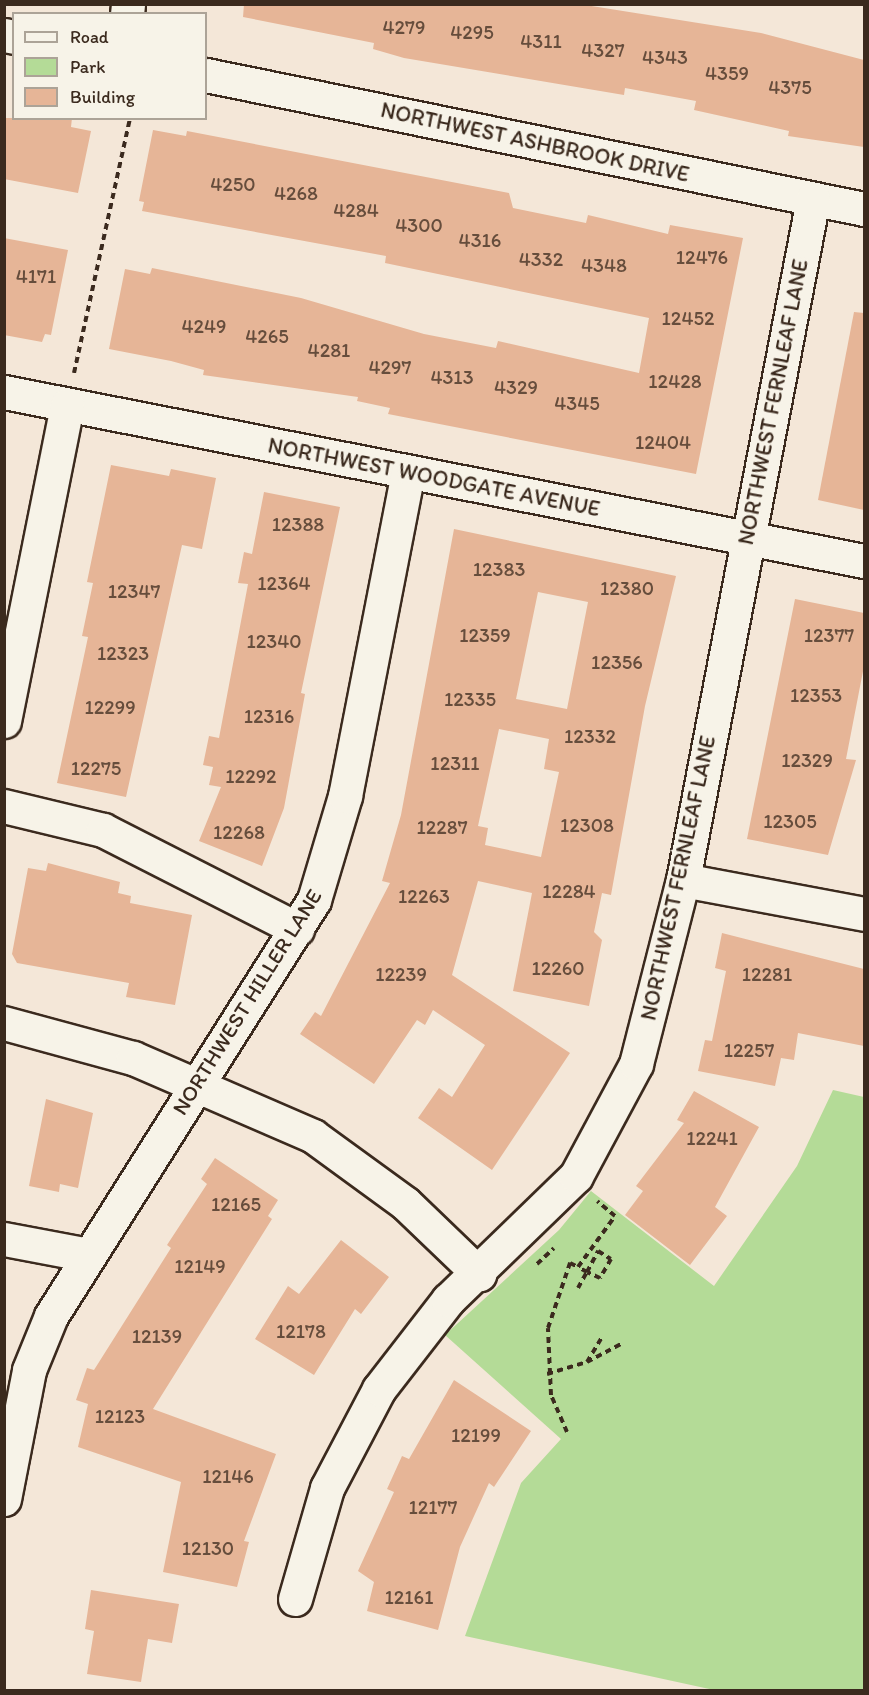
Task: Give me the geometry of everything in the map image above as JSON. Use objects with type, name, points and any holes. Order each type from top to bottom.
[{"type":"street","name":"NORTHWEST ASHBROOK DRIVE","points":[[207,75],[864,209]]},
{"type":"street","name":"NORTHWEST FERNLEAF LANE","points":[[295,1599],[324,1497],[359,1420],[425,1326],[576,1176],[612,1116],[651,1015],[683,880],[745,537],[813,199]]},
{"type":"street","name":"NORTHWEST WOODGATE AVENUE","points":[[4,392],[864,561]]},
{"type":"street","points":[[4,721],[67,405]]},
{"type":"street","name":"NORTHWEST HILLER LANE","points":[[4,1499],[29,1370],[51,1316],[297,929],[325,870],[345,796],[408,473]]},
{"type":"street","points":[[4,806],[103,830],[297,929]]},
{"type":"street","points":[[683,880],[864,914]]},
{"type":"street","points":[[4,1023],[198,1082],[313,1136],[356,1164],[479,1274]]},
{"type":"street","points":[[4,1239],[89,1255]]},
{"type":"path","points":[[67,405],[129,120]]},
{"type":"path","points":[[578,1267],[615,1216],[596,1201],[590,1208]]},
{"type":"path","points":[[528,1272],[557,1244]]},
{"type":"path","points":[[567,1432],[547,1374],[556,1297],[570,1263],[587,1272],[600,1278],[611,1259],[598,1251],[587,1272],[578,1288]]},
{"type":"path","points":[[587,1362],[603,1335]]},
{"type":"path","points":[[547,1374],[587,1362],[622,1343]]},
{"type":"green space","points":[[833,1090],[864,1097],[864,1690],[714,1690],[465,1636],[521,1483],[561,1439],[445,1335],[559,1230],[591,1191],[714,1286],[797,1166]]},
{"type":"building","points":[[244,4],[579,4],[761,33],[864,60],[864,147],[788,136],[789,131],[694,110],[696,101],[625,88],[624,95],[404,58],[373,49],[374,43],[243,17]]},
{"type":"building","points":[[4,118],[72,120],[71,127],[91,131],[78,193],[4,179]]},
{"type":"building","points":[[153,130],[186,136],[187,131],[509,193],[513,208],[586,223],[588,215],[668,234],[670,225],[743,238],[696,474],[388,414],[390,408],[357,401],[358,397],[203,375],[204,370],[109,349],[125,269],[150,274],[152,268],[301,298],[424,334],[496,348],[498,341],[639,373],[649,318],[385,263],[386,256],[142,211],[144,202],[139,201]]},
{"type":"building","points":[[4,238],[68,250],[51,335],[45,334],[42,342],[4,335]]},
{"type":"building","points":[[854,312],[864,313],[864,510],[818,500]]},
{"type":"building","points":[[111,465],[169,476],[171,469],[216,478],[202,549],[182,545],[126,797],[57,783],[88,637],[82,636],[93,583],[87,582]]},
{"type":"building","points":[[264,492],[340,507],[301,693],[305,694],[284,808],[262,866],[199,841],[221,787],[209,785],[213,767],[203,765],[209,736],[219,738],[248,584],[238,583],[244,552],[252,554]]},
{"type":"building","points":[[454,529],[676,576],[645,706],[611,895],[602,893],[594,932],[602,940],[589,1006],[513,991],[532,893],[478,881],[452,975],[570,1053],[492,1170],[418,1118],[439,1088],[452,1097],[485,1045],[433,1010],[425,1025],[417,1020],[374,1084],[300,1034],[315,1012],[321,1016],[390,883],[382,881],[401,815]],"holes":[[[538,592],[588,602],[567,709],[516,699]],[[499,729],[549,739],[544,769],[559,772],[541,857],[485,845],[488,828],[478,826]]]},
{"type":"building","points":[[795,599],[864,613],[864,666],[846,759],[856,760],[828,855],[747,839]]},
{"type":"building","points":[[48,863],[120,882],[118,893],[131,896],[130,903],[192,915],[175,1005],[126,997],[129,983],[17,963],[12,954],[28,868],[46,871]]},
{"type":"building","points":[[722,933],[864,969],[864,1046],[798,1033],[794,1060],[781,1058],[775,1086],[698,1071],[705,1040],[712,1041],[726,971],[715,968]]},
{"type":"building","points":[[694,1091],[759,1127],[715,1207],[727,1216],[690,1265],[625,1215],[643,1191],[636,1186],[684,1123],[677,1120]]},
{"type":"building","points":[[46,1099],[93,1113],[78,1188],[60,1184],[59,1192],[29,1186]]},
{"type":"building","points":[[215,1158],[278,1200],[268,1216],[272,1219],[153,1409],[276,1454],[244,1541],[249,1542],[237,1587],[163,1572],[181,1482],[78,1447],[88,1404],[76,1400],[87,1368],[94,1370],[171,1248],[167,1245],[207,1184],[201,1179]]},
{"type":"building","points":[[341,1240],[389,1277],[361,1314],[355,1309],[314,1375],[255,1339],[288,1286],[299,1294]]},
{"type":"building","points":[[454,1380],[531,1431],[494,1487],[489,1483],[460,1547],[438,1630],[367,1611],[374,1582],[358,1571],[394,1492],[387,1489],[402,1456],[409,1459]]},
{"type":"building","points":[[91,1590],[179,1604],[172,1643],[148,1639],[141,1682],[87,1674],[94,1631],[85,1629]]}]
